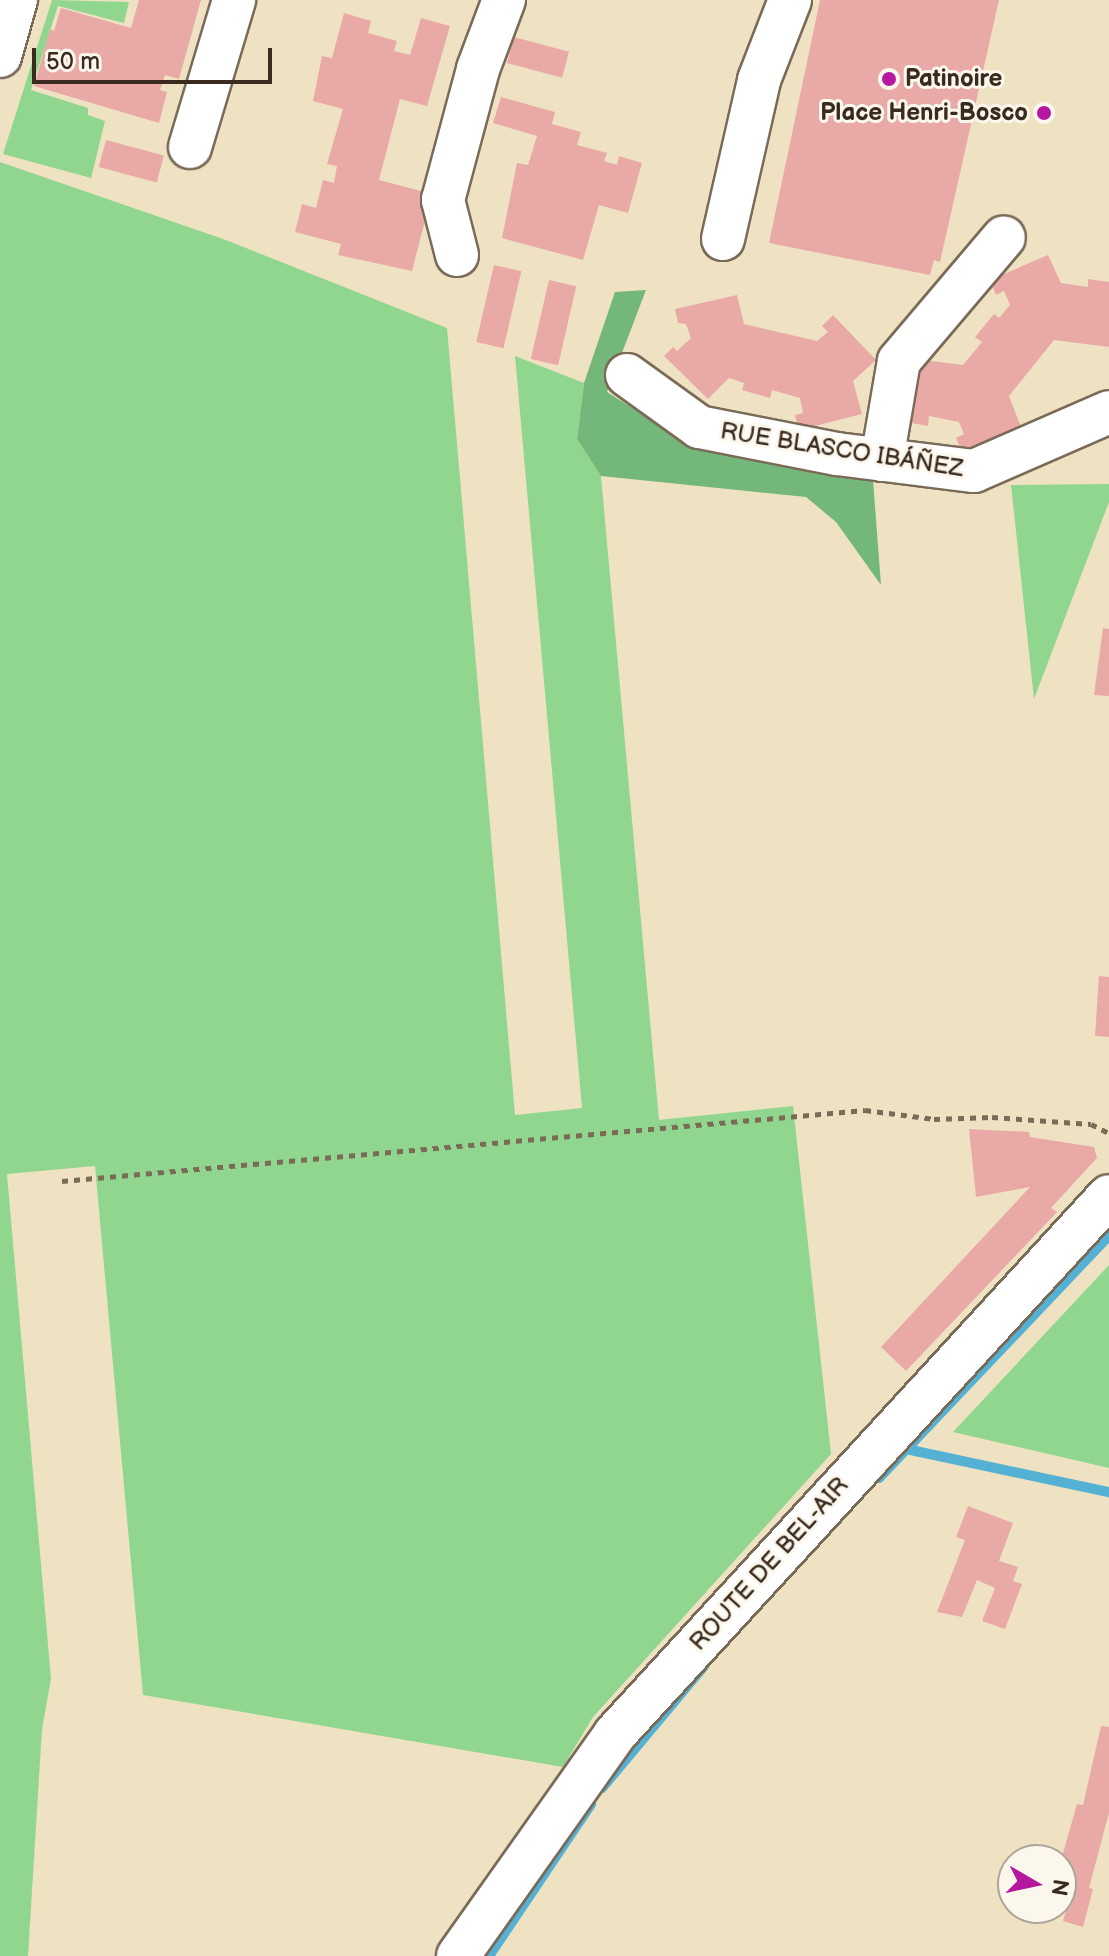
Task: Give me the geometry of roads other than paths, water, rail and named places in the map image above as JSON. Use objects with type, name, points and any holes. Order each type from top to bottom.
[{"type":"street","points":[[0,56],[16,0]]},
{"type":"street","points":[[190,147],[234,0]]},
{"type":"street","points":[[457,255],[443,200],[478,69],[504,0]]},
{"type":"street","points":[[723,239],[759,80],[790,0]]},
{"type":"street","points":[[882,460],[899,361],[1004,237]]},
{"type":"street","name":"RUE BLASCO IBÁÑEZ","points":[[627,375],[699,427],[882,460],[974,471],[1109,412]]},
{"type":"street","name":"ROUTE DE BEL-AIR","points":[[458,1956],[615,1734],[1109,1196]]},
{"type":"waterway","points":[[879,1478],[1109,1236]]},
{"type":"waterway","points":[[906,1449],[1109,1492]]},
{"type":"waterway","points":[[602,1788],[705,1665]]},
{"type":"waterway","points":[[489,1956],[591,1804]]},
{"type":"place","name":"Patinoire","points":[[889,79]]},
{"type":"place","name":"Place Henri-Bosco","points":[[1044,113]]}]
